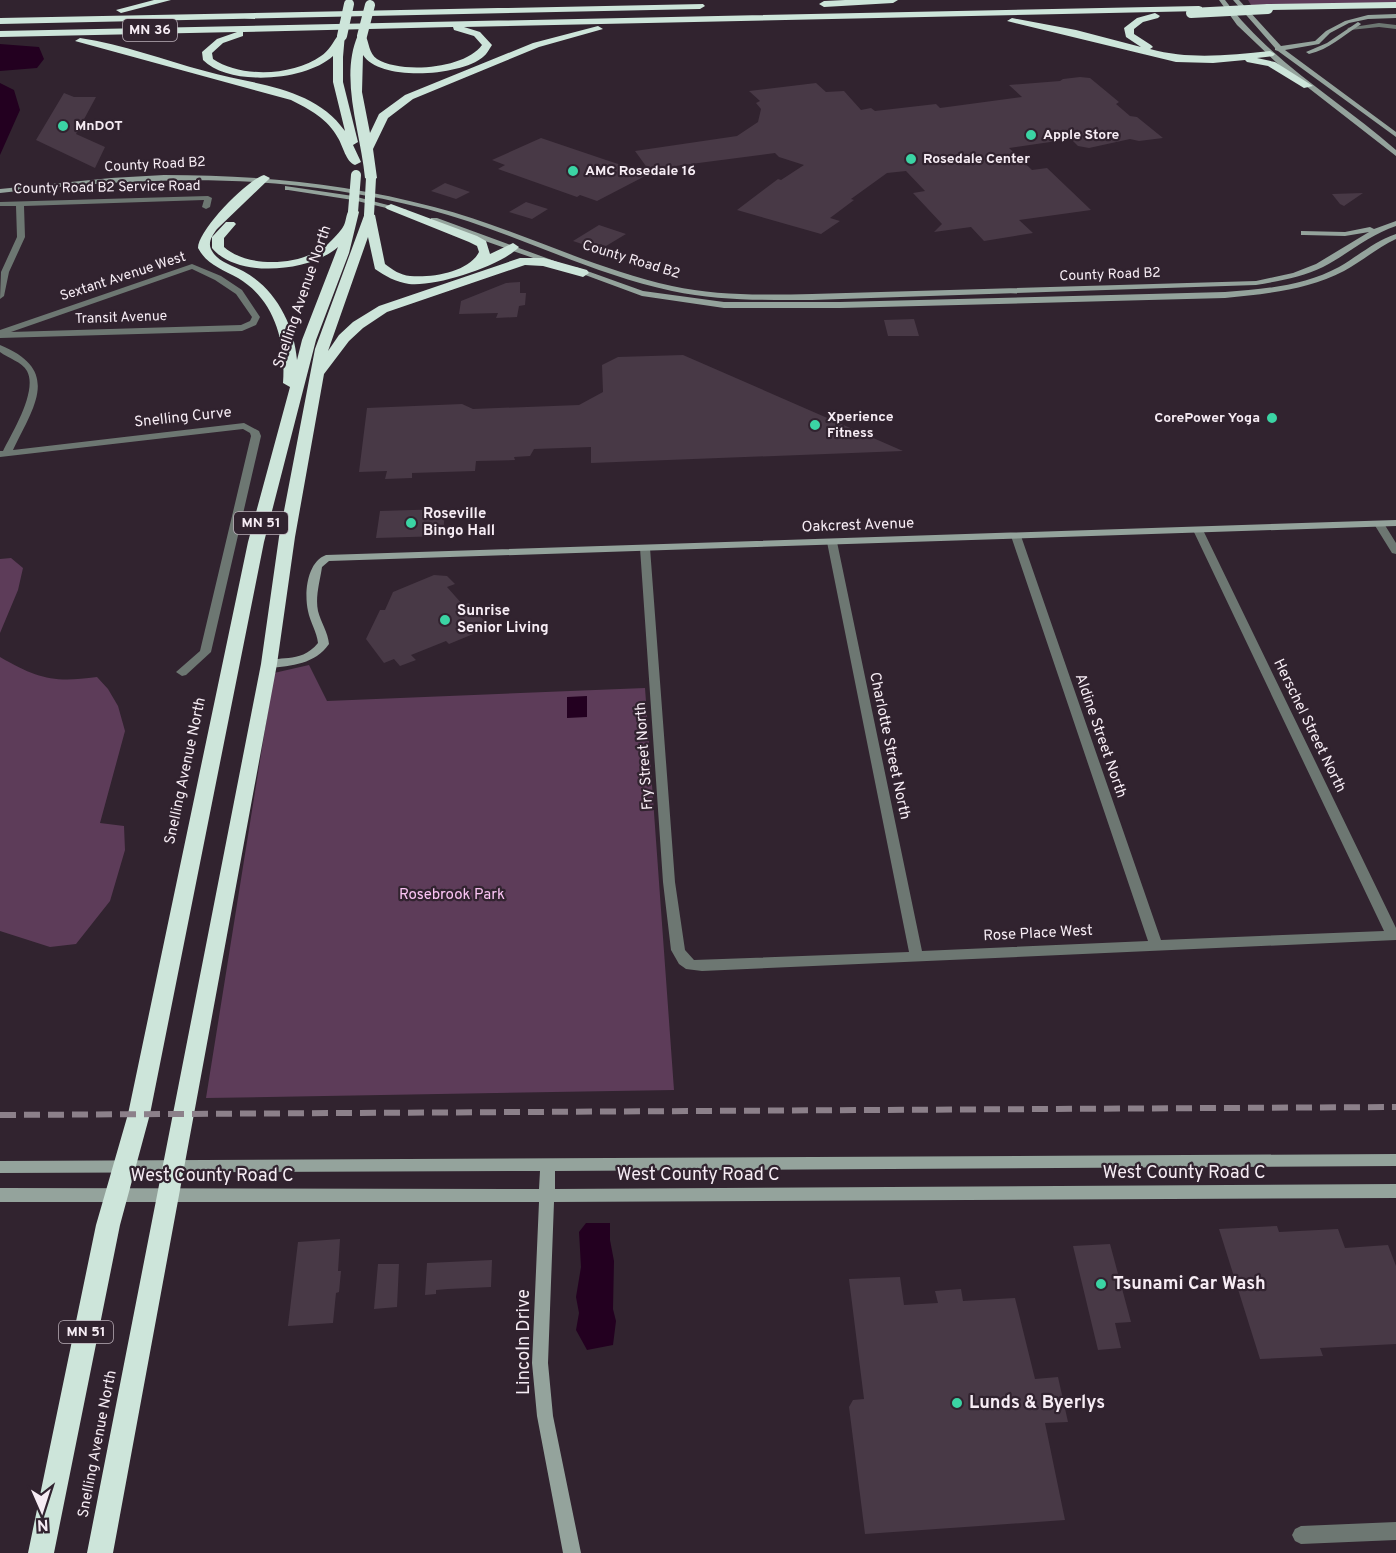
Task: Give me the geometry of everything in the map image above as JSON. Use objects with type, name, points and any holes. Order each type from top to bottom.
[{"type":"highway","points":[[0,21],[89,15],[166,0]]},
{"type":"highway","points":[[390,12],[440,7],[468,0]]},
{"type":"highway","points":[[601,0],[698,6]]},
{"type":"highway","points":[[824,4],[893,0]]},
{"type":"highway","name":"Snelling Avenue North","points":[[41,1553],[116,1195],[139,1114],[256,543],[286,420],[309,340],[343,253],[353,215],[356,175],[352,135],[336,73],[348,2]]},
{"type":"highway","name":"Snelling Avenue North","points":[[100,1553],[269,664],[286,537],[316,377],[322,349],[369,216],[371,178],[369,147],[356,94],[355,74],[362,36],[372,2]]},
{"type":"highway","points":[[812,4],[904,2]]},
{"type":"highway","points":[[248,4],[266,10],[298,13]]},
{"type":"highway","points":[[1268,52],[1179,54],[1149,47],[1129,35],[1129,28],[1140,20],[1158,15],[1195,11],[1396,5]]},
{"type":"highway","name":"MN 36","points":[[0,21],[710,6]]},
{"type":"highway","name":"MN 36","points":[[0,35],[867,15],[1195,11]]},
{"type":"highway","points":[[867,15],[945,16],[1015,22],[1067,31],[1165,57],[1201,60],[1231,59],[1268,52]]},
{"type":"highway","points":[[369,147],[383,116],[396,105],[543,47],[625,25],[727,18]]},
{"type":"highway","points":[[362,36],[367,56],[371,60],[390,68],[408,70],[461,64],[481,54],[487,46],[482,37],[470,31],[429,25]]},
{"type":"highway","points":[[299,27],[237,34],[214,44],[208,50],[206,57],[215,67],[231,72],[251,74],[285,72],[313,65],[326,58],[342,36]]},
{"type":"highway","points":[[0,35],[54,38],[114,46],[149,55],[201,74],[289,96],[321,112],[336,125],[344,136],[355,162]]},
{"type":"highway","points":[[1231,59],[1271,64],[1308,86]]},
{"type":"highway","points":[[267,182],[218,237],[218,248],[228,257],[247,263],[269,265],[314,257],[336,244],[353,215]]},
{"type":"highway","points":[[267,182],[211,228],[204,240],[204,247],[211,258],[246,277],[276,311],[288,337],[291,351],[292,369],[286,420]]},
{"type":"highway","points":[[391,207],[482,244],[485,252],[474,268]]},
{"type":"highway","points":[[369,216],[379,266],[388,272],[406,278],[428,279],[474,268],[521,246]]},
{"type":"highway","points":[[453,285],[521,246]]},
{"type":"highway","points":[[316,377],[344,338],[369,317],[404,300],[524,261],[544,262],[583,273]]},
{"type":"street","points":[[1222,0],[1235,19],[1268,52],[1396,154]]},
{"type":"street","points":[[1236,0],[1283,51],[1396,135]]},
{"type":"street","points":[[1283,51],[1317,43],[1328,32],[1347,22],[1368,17],[1396,16]]},
{"type":"street","points":[[1268,52],[1324,49],[1350,28],[1382,17]]},
{"type":"street","points":[[1382,17],[1396,26]]},
{"type":"street","points":[[1350,28],[1396,26]]},
{"type":"street","name":"County Road B2","points":[[0,192],[153,184],[267,182],[336,186],[449,213],[583,273],[642,293],[692,302],[735,306],[1256,284],[1289,276],[1319,265],[1381,228],[1396,223]]},
{"type":"street","name":"County Road B2","points":[[267,182],[391,207],[521,246],[537,243],[670,287],[742,297],[839,301],[1225,295],[1274,290],[1324,278],[1396,236]]},
{"type":"street","name":"County Road B2 Service Road","points":[[0,204],[208,198],[206,207]]},
{"type":"street","points":[[0,296],[5,272],[21,237],[20,203]]},
{"type":"street","points":[[1304,233],[1348,234],[1381,228]]},
{"type":"street","name":"Sextant Avenue West","points":[[0,334],[192,266],[239,292],[256,317],[253,323],[242,328]]},
{"type":"street","name":"Transit Avenue","points":[[0,334],[242,328]]},
{"type":"street","points":[[0,348],[26,365],[35,379],[33,396],[3,454]]},
{"type":"street","name":"Snelling Curve","points":[[3,454],[236,426],[244,426],[255,431],[256,436],[205,652],[182,672]]},
{"type":"street","name":"Oakcrest Avenue","points":[[269,664],[299,662],[314,655],[324,644],[312,603],[317,566],[322,561],[331,558],[1396,523]]},
{"type":"street","points":[[1379,524],[1396,551]]},
{"type":"street","name":"Herschel Street North","points":[[1198,530],[1394,935]]},
{"type":"street","name":"Aldine Street North","points":[[1016,536],[1156,946]]},
{"type":"street","name":"Charlotte Street North","points":[[832,542],[917,957]]},
{"type":"street","name":"Fry Street North","points":[[645,548],[669,882],[678,950],[684,960]]},
{"type":"street","name":"Rose Place West","points":[[684,960],[691,965],[702,966],[1394,935]]},
{"type":"street","name":"West County Road C","points":[[0,1167],[1396,1160]]},
{"type":"street","name":"Lincoln Drive","points":[[549,1165],[540,1363],[541,1390],[572,1553]]},
{"type":"street","name":"West County Road C","points":[[0,1195],[546,1196],[1396,1191]]},
{"type":"street","points":[[1300,1535],[1396,1531]]},
{"type":"green space","points":[[1248,0],[1396,0],[1396,3],[1251,5]]},
{"type":"green space","points":[[11,558],[23,568],[18,590],[0,633],[0,559]]},
{"type":"green space","points":[[0,657],[47,678],[69,680],[97,677],[108,689],[118,706],[125,731],[100,823],[124,826],[125,850],[110,901],[76,944],[50,947],[0,931]]},
{"type":"green space","name":"Rosebrook Park","points":[[309,665],[327,701],[645,688],[674,1090],[206,1098],[274,673]]},
{"type":"shaded area","points":[[0,44],[39,47],[44,59],[37,68],[0,71]]},
{"type":"shaded area","points":[[0,83],[14,90],[20,110],[0,155]]},
{"type":"shaded area","points":[[587,696],[587,717],[567,718],[567,697]]},
{"type":"shaded area","points":[[586,1223],[610,1223],[614,1261],[613,1309],[616,1321],[613,1345],[587,1350],[576,1330],[579,1313],[576,1297],[581,1267],[579,1232]]},
{"type":"building","name":"Rosedale Center","points":[[1080,77],[1090,78],[1119,102],[1116,104],[1130,116],[1137,117],[1163,138],[1139,141],[1130,139],[1089,148],[1078,146],[1071,139],[1009,148],[1032,170],[1047,168],[1091,210],[1019,220],[1033,233],[984,241],[971,227],[934,232],[942,224],[913,193],[925,191],[906,171],[887,173],[851,199],[854,200],[830,218],[840,221],[821,234],[737,210],[778,179],[781,180],[804,165],[779,157],[775,153],[660,168],[651,173],[635,151],[737,136],[758,122],[761,109],[756,103],[760,101],[749,91],[816,83],[826,92],[844,91],[861,110],[871,108],[875,111],[936,104],[940,108],[1022,97],[1009,85]]},
{"type":"building","name":"MnDOT","points":[[64,93],[74,97],[96,97],[76,134],[105,147],[95,168],[36,140]]},
{"type":"building","name":"AMC Rosedale 16","points":[[541,138],[649,174],[597,201],[580,195],[577,197],[498,169],[505,165],[492,160]]},
{"type":"building","points":[[445,183],[470,192],[456,199],[431,191]]},
{"type":"building","points":[[1363,193],[1344,206],[1332,194]]},
{"type":"building","points":[[526,202],[548,209],[532,219],[509,212]]},
{"type":"building","points":[[599,225],[626,234],[606,246],[600,244],[594,248],[573,241]]},
{"type":"building","points":[[520,282],[520,293],[526,293],[525,305],[519,306],[517,317],[496,318],[498,313],[459,314],[461,301],[506,283]]},
{"type":"building","points":[[914,319],[919,336],[888,336],[884,320]]},
{"type":"building","points":[[683,355],[903,451],[591,463],[591,447],[534,449],[530,456],[514,457],[515,460],[476,461],[475,471],[412,473],[412,478],[385,479],[387,471],[359,472],[367,408],[462,404],[473,409],[579,405],[603,392],[602,365],[618,357]]},
{"type":"building","name":"Roseville Bingo Hall","points":[[445,509],[443,536],[376,538],[380,511]]},
{"type":"building","name":"Sunrise Senior Living","points":[[434,575],[447,576],[455,584],[447,587],[463,605],[469,603],[486,623],[483,630],[449,644],[446,641],[411,655],[416,660],[400,666],[394,659],[384,663],[366,639],[380,610],[385,610],[393,592]]},
{"type":"building","points":[[1277,1226],[1279,1232],[1338,1229],[1345,1248],[1388,1245],[1396,1266],[1396,1344],[1320,1348],[1323,1356],[1260,1359],[1219,1229]]},
{"type":"building","points":[[340,1239],[338,1271],[341,1271],[333,1323],[288,1326],[298,1242]]},
{"type":"building","name":"Tsunami Car Wash","points":[[1110,1244],[1131,1322],[1115,1323],[1121,1348],[1098,1350],[1073,1246]]},
{"type":"building","points":[[492,1260],[491,1287],[436,1290],[436,1294],[425,1295],[427,1263]]},
{"type":"building","points":[[378,1264],[399,1264],[397,1307],[374,1309]]},
{"type":"building","name":"Lunds & Byerlys","points":[[900,1277],[904,1305],[938,1303],[935,1291],[961,1289],[963,1301],[1015,1298],[1035,1379],[1058,1377],[1068,1422],[1045,1423],[1065,1520],[865,1534],[849,1407],[853,1400],[864,1399],[849,1279]]},
{"type":"railway","points":[[0,1115],[1396,1107]]},
{"type":"place","name":"MnDOT","points":[[63,126]]},
{"type":"place","name":"Apple Store","points":[[1031,135]]},
{"type":"place","name":"Rosedale Center","points":[[911,159]]},
{"type":"place","name":"AMC Rosedale 16","points":[[573,171]]},
{"type":"place","name":"CorePower Yoga","points":[[1272,418]]},
{"type":"place","name":"Xperience Fitness","points":[[815,425]]},
{"type":"place","name":"Roseville Bingo Hall","points":[[411,523]]},
{"type":"place","name":"Sunrise Senior Living","points":[[445,620]]},
{"type":"place","name":"Tsunami Car Wash","points":[[1101,1284]]},
{"type":"place","name":"Lunds & Byerlys","points":[[957,1403]]}]
